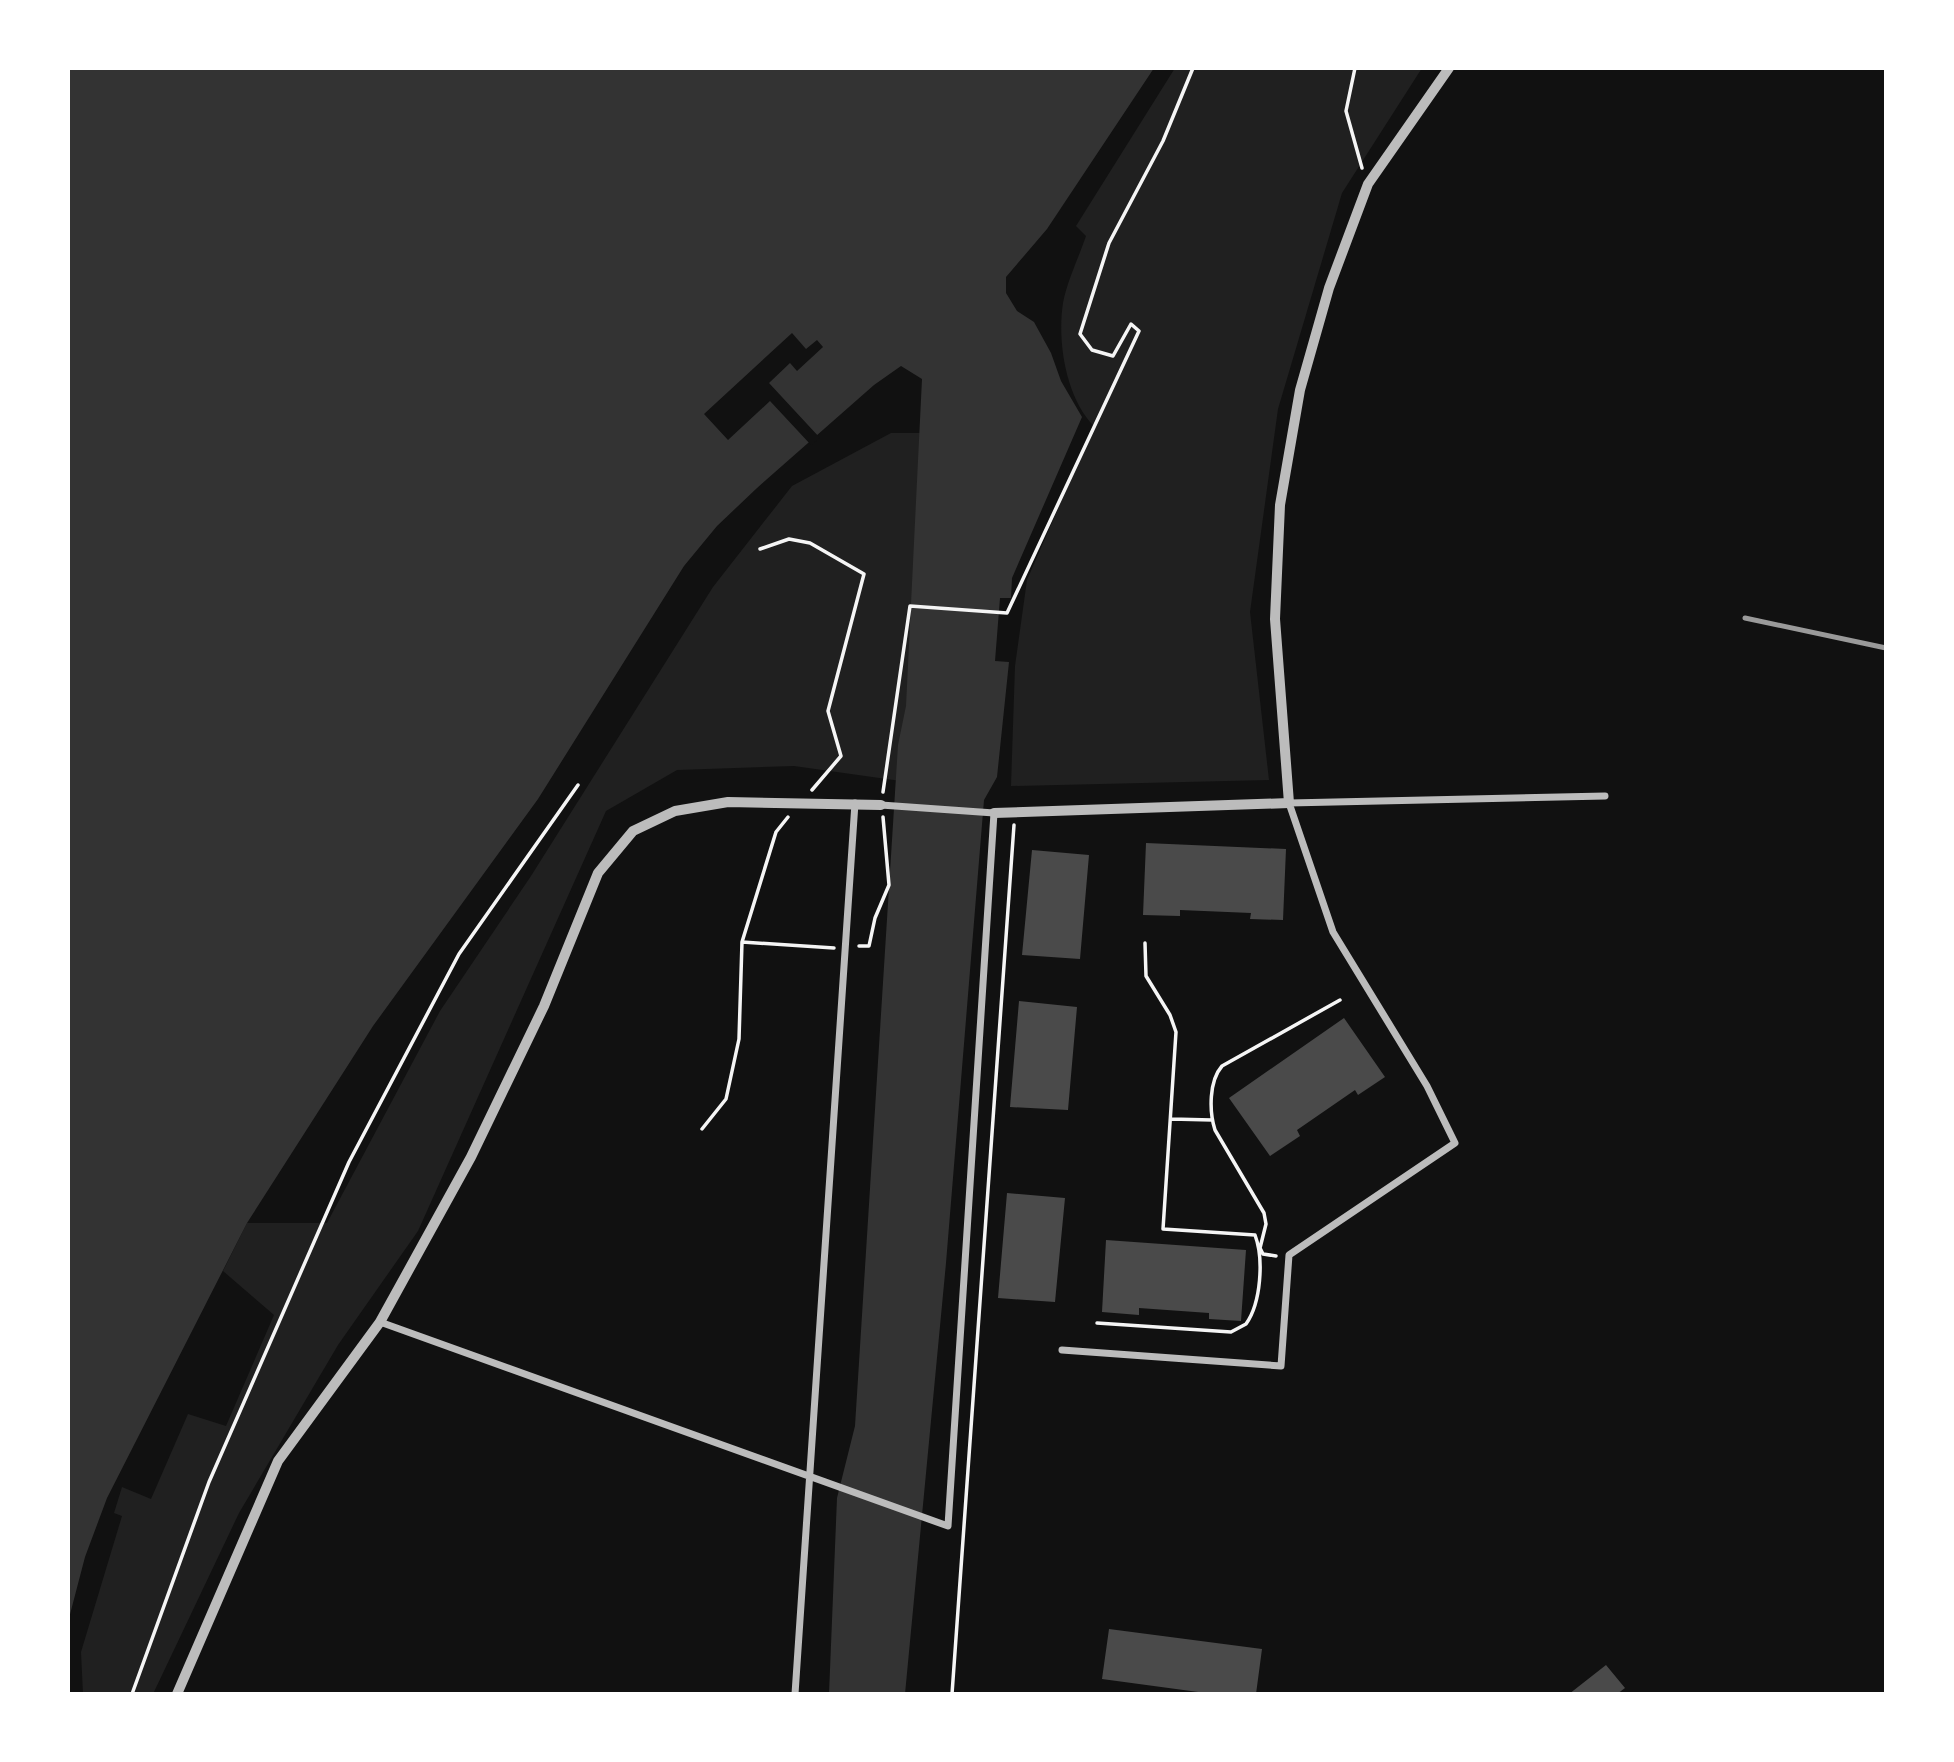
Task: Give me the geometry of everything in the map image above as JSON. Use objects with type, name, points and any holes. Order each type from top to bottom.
[{"type":"street","points":[[1062,1350],[1281,1366],[1289,1257],[1455,1143],[1427,1086],[1333,932],[1289,803],[1275,619],[1280,505],[1300,390],[1329,288],[1368,184],[1448,68]]},
{"type":"street","points":[[177,1694],[278,1461],[380,1322],[471,1157],[544,1006],[598,873],[633,831],[675,811],[728,802],[881,804],[994,813],[1605,796]]},
{"type":"street","points":[[795,1694],[855,803]]},
{"type":"street","points":[[380,1322],[820,1483],[934,1524],[947,1526],[994,813]]},
{"type":"path","points":[[742,942],[846,948],[869,946],[875,918],[889,885],[881,804],[910,606],[1007,613],[1139,331],[1131,324],[1112,356],[1092,350],[1080,334],[1110,243],[1163,141],[1193,68]]},
{"type":"path","points":[[1355,68],[1346,111],[1363,173]]},
{"type":"path","points":[[702,1129],[726,1099],[739,1039],[742,942],[776,832],[841,756],[828,712],[864,574],[810,543],[789,539],[760,549]]},
{"type":"path","points":[[132,1694],[209,1482],[349,1162],[459,954],[578,785]]},
{"type":"path","points":[[952,1694],[1015,812]]},
{"type":"path","points":[[1145,943],[1146,976],[1170,1015],[1176,1032],[1163,1229],[1255,1235],[1263,1254],[1289,1257]]},
{"type":"path","points":[[1097,1323],[1222,1332],[1239,1329],[1246,1324],[1254,1309],[1260,1248],[1266,1224],[1264,1213],[1212,1120],[1213,1084],[1222,1066],[1340,1000]]},
{"type":"path","points":[[1171,1119],[1212,1120]]},
{"type":"shaded area","points":[[68,68],[1154,68],[1047,229],[1006,277],[1006,293],[1017,311],[1034,322],[1051,353],[1061,381],[1082,417],[1012,578],[1011,598],[1000,598],[995,661],[1009,662],[997,777],[984,800],[946,1263],[905,1694],[829,1694],[837,1498],[855,1426],[898,745],[906,706],[922,379],[901,366],[874,385],[757,488],[717,526],[684,566],[538,799],[373,1026],[247,1223],[107,1498],[85,1557],[68,1622]]},
{"type":"shaded area","points":[[1175,68],[1422,68],[1342,193],[1278,409],[1250,612],[1269,780],[1011,786],[1015,666],[1027,580],[1094,426],[1084,414],[1070,385],[1061,335],[1063,303],[1086,236],[1076,226]]},
{"type":"shaded area","points":[[891,433],[922,433],[908,782],[794,766],[677,770],[606,811],[418,1231],[338,1345],[239,1513],[153,1694],[83,1694],[81,1652],[122,1516],[114,1513],[122,1487],[151,1499],[188,1414],[226,1426],[274,1315],[223,1271],[247,1223],[327,1223],[440,1011],[531,876],[713,587],[792,486]]},
{"type":"pier","points":[[792,333],[806,349],[817,340],[823,347],[797,371],[790,363],[769,383],[820,438],[811,445],[770,401],[728,440],[704,414]]},
{"type":"building","points":[[1146,843],[1286,849],[1283,920],[1250,919],[1251,913],[1180,910],[1180,916],[1143,915]]},
{"type":"building","points":[[1032,850],[1089,855],[1080,959],[1022,955]]},
{"type":"building","points":[[1019,1001],[1077,1007],[1068,1110],[1010,1107]]},
{"type":"building","points":[[1344,1018],[1385,1077],[1358,1095],[1355,1090],[1297,1130],[1300,1136],[1270,1156],[1229,1098]]},
{"type":"building","points":[[1007,1193],[1065,1198],[1055,1302],[998,1298]]},
{"type":"building","points":[[1106,1240],[1246,1250],[1241,1321],[1209,1319],[1209,1313],[1139,1308],[1139,1315],[1102,1312]]},
{"type":"building","points":[[1109,1629],[1262,1649],[1256,1694],[1213,1694],[1102,1679]]},
{"type":"building","points":[[1606,1665],[1625,1688],[1617,1694],[1569,1694]]},
{"type":"railway","points":[[1745,618],[1886,648]]}]
